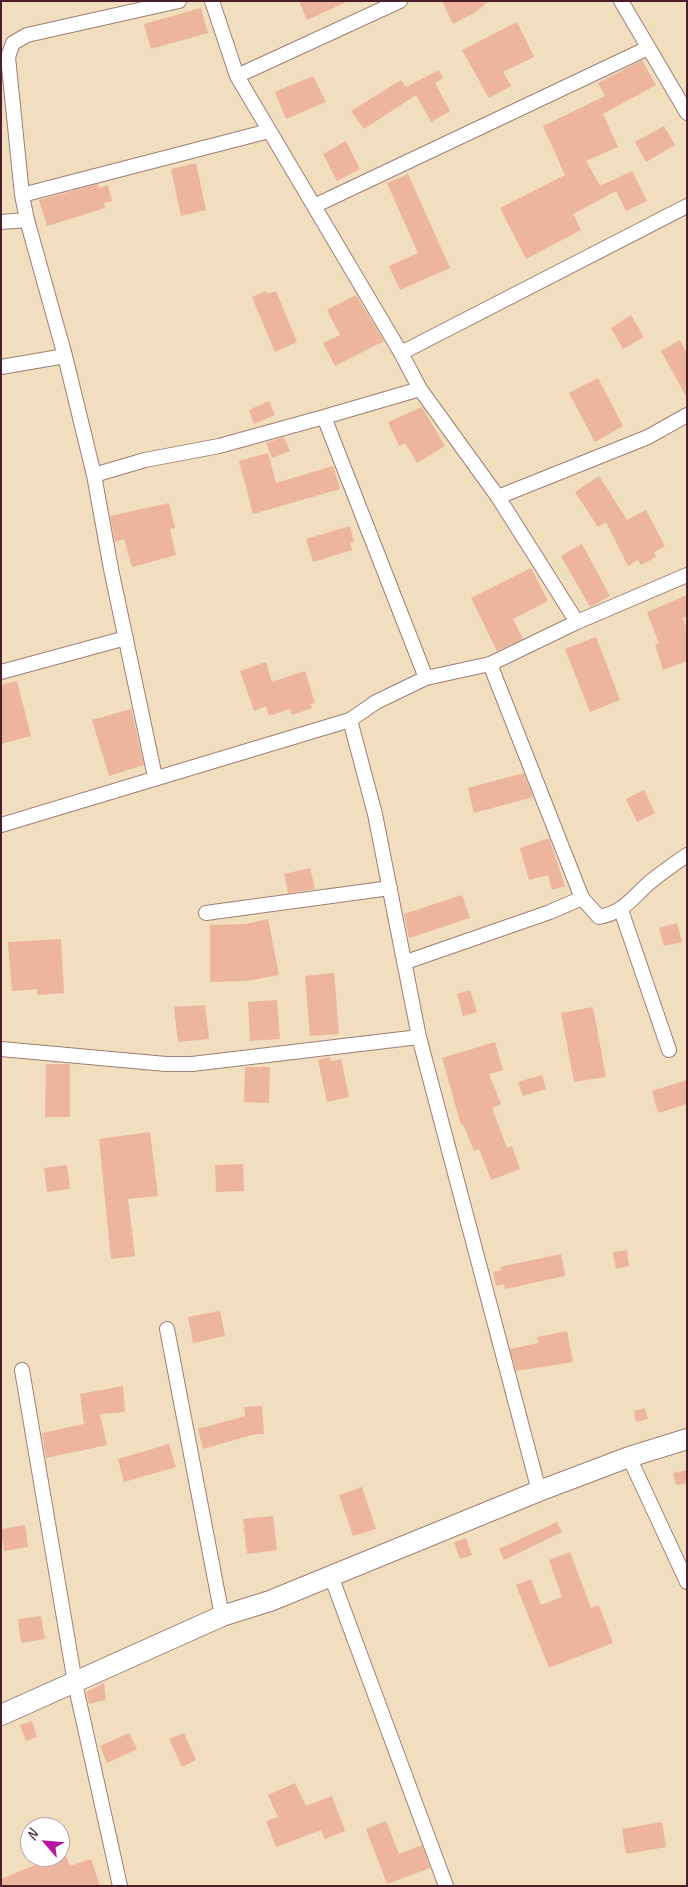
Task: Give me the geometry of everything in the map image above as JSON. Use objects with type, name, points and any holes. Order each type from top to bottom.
[{"type":"street","points":[[155,777],[111,569],[94,475],[65,356],[27,220],[22,195],[8,57],[13,43],[27,35],[179,1]]},
{"type":"street","points":[[212,1],[237,76],[401,353],[420,389],[498,498],[577,622]]},
{"type":"street","points":[[237,76],[400,1]]},
{"type":"street","points":[[621,1],[687,113]]},
{"type":"street","points":[[314,206],[648,48]]},
{"type":"street","points":[[22,195],[269,131]]},
{"type":"street","points":[[401,353],[687,206]]},
{"type":"street","points":[[1,222],[27,220]]},
{"type":"street","points":[[1,368],[65,356]]},
{"type":"street","points":[[94,475],[145,460],[219,446],[420,389]]},
{"type":"street","points":[[498,498],[648,437],[687,415]]},
{"type":"street","points":[[324,417],[426,678]]},
{"type":"street","points":[[1,825],[155,777],[350,720],[376,702],[426,678],[490,664],[577,622],[687,575]]},
{"type":"street","points":[[1,672],[126,638]]},
{"type":"street","points":[[490,664],[582,898],[599,917],[621,910],[651,882],[687,855]]},
{"type":"street","points":[[350,720],[375,814],[420,1037],[539,1491]]},
{"type":"street","points":[[206,913],[390,888]]},
{"type":"street","points":[[406,962],[550,912],[582,898]]},
{"type":"street","points":[[621,910],[670,1050]]},
{"type":"street","points":[[1,1048],[166,1064],[192,1064],[420,1037]]},
{"type":"street","points":[[167,1328],[222,1616]]},
{"type":"street","points":[[22,1370],[75,1683],[120,1886]]},
{"type":"street","points":[[1,1715],[222,1616],[270,1601],[539,1491],[629,1457],[687,1439]]},
{"type":"street","points":[[629,1457],[687,1582]]},
{"type":"street","points":[[331,1576],[446,1886]]},
{"type":"building","points":[[299,1],[348,1],[307,20]]},
{"type":"building","points":[[442,1],[489,1],[474,13],[453,24]]},
{"type":"building","points":[[201,8],[208,33],[151,49],[144,24]]},
{"type":"building","points":[[517,22],[534,57],[503,72],[511,86],[489,98],[462,50]]},
{"type":"building","points":[[642,60],[656,85],[603,114],[618,147],[586,161],[600,186],[632,171],[647,201],[626,211],[616,191],[573,214],[581,230],[526,259],[500,208],[565,175],[543,126],[605,96],[598,83]]},
{"type":"building","points":[[439,70],[443,78],[435,83],[450,111],[431,122],[416,95],[364,129],[351,111],[401,80],[406,87]]},
{"type":"building","points":[[313,76],[326,102],[286,119],[275,92]]},
{"type":"building","points":[[664,126],[675,145],[646,162],[635,142]]},
{"type":"building","points":[[346,141],[360,169],[337,181],[323,154]]},
{"type":"building","points":[[196,163],[206,210],[181,216],[171,169]]},
{"type":"building","points":[[408,174],[450,268],[400,290],[389,266],[418,253],[387,183]]},
{"type":"building","points":[[98,184],[99,188],[108,185],[112,201],[104,203],[105,208],[47,226],[39,200]]},
{"type":"building","points":[[266,291],[268,294],[276,291],[297,342],[275,352],[252,297]]},
{"type":"building","points":[[356,295],[384,341],[335,366],[323,343],[340,335],[327,310]]},
{"type":"building","points":[[631,315],[644,337],[623,349],[611,328]]},
{"type":"building","points":[[680,340],[687,353],[687,398],[661,351]]},
{"type":"building","points":[[598,378],[623,426],[595,442],[569,393]]},
{"type":"building","points":[[269,401],[275,415],[254,424],[249,410]]},
{"type":"building","points":[[422,407],[445,446],[417,463],[405,443],[399,446],[388,422]]},
{"type":"building","points":[[284,437],[290,451],[272,458],[266,443]]},
{"type":"building","points":[[268,453],[276,483],[333,466],[340,489],[253,514],[239,461]]},
{"type":"building","points":[[599,476],[627,520],[646,510],[665,546],[654,552],[656,557],[641,565],[638,560],[628,566],[606,522],[598,527],[575,492]]},
{"type":"building","points":[[169,503],[175,528],[170,529],[176,555],[132,567],[124,539],[115,542],[110,516]]},
{"type":"building","points":[[350,526],[354,542],[350,543],[352,550],[313,562],[306,539]]},
{"type":"building","points":[[582,544],[610,596],[590,607],[561,556]]},
{"type":"building","points":[[531,568],[548,601],[513,619],[523,639],[497,651],[471,598]]},
{"type":"building","points":[[687,595],[687,617],[683,618],[687,630],[687,661],[663,670],[655,644],[659,643],[647,612]]},
{"type":"building","points":[[596,637],[620,700],[590,712],[565,649]]},
{"type":"building","points":[[266,662],[272,682],[305,671],[315,703],[310,704],[312,708],[292,715],[290,709],[269,716],[266,706],[254,711],[240,671]]},
{"type":"building","points":[[17,681],[31,736],[1,744],[1,685]]},
{"type":"building","points":[[131,709],[144,765],[109,776],[92,720]]},
{"type":"building","points":[[524,773],[533,797],[474,813],[468,788]]},
{"type":"building","points":[[644,790],[655,813],[637,822],[626,799]]},
{"type":"building","points":[[549,838],[565,886],[552,890],[548,875],[529,880],[520,848]]},
{"type":"building","points":[[310,868],[315,889],[288,893],[284,874]]},
{"type":"building","points":[[462,895],[470,918],[409,938],[404,914]]},
{"type":"building","points":[[268,919],[279,975],[247,981],[210,982],[210,925],[245,924]]},
{"type":"building","points":[[677,923],[682,942],[664,946],[659,928]]},
{"type":"building","points":[[61,939],[64,993],[37,995],[37,989],[12,991],[8,942]]},
{"type":"building","points":[[334,973],[339,1034],[310,1036],[305,976]]},
{"type":"building","points":[[470,990],[477,1012],[463,1016],[457,994]]},
{"type":"building","points":[[277,1000],[280,1039],[250,1041],[248,1002]]},
{"type":"building","points":[[205,1005],[209,1039],[178,1042],[174,1007]]},
{"type":"building","points":[[593,1007],[606,1077],[574,1082],[561,1013]]},
{"type":"building","points":[[495,1042],[503,1070],[489,1074],[501,1104],[492,1108],[507,1148],[512,1146],[520,1169],[491,1180],[479,1149],[474,1151],[463,1124],[461,1125],[442,1058]]},
{"type":"building","points":[[330,1057],[331,1061],[341,1059],[349,1097],[327,1102],[318,1060]]},
{"type":"building","points":[[46,1064],[70,1064],[70,1117],[45,1117]]},
{"type":"building","points":[[245,1067],[270,1067],[269,1103],[244,1102]]},
{"type":"building","points":[[542,1075],[546,1089],[523,1096],[518,1082]]},
{"type":"building","points":[[687,1080],[687,1104],[658,1113],[652,1091]]},
{"type":"building","points":[[150,1132],[158,1196],[128,1199],[135,1256],[111,1259],[99,1139]]},
{"type":"building","points":[[243,1164],[244,1191],[216,1192],[215,1165]]},
{"type":"building","points":[[67,1165],[70,1189],[47,1192],[44,1168]]},
{"type":"building","points":[[627,1250],[629,1266],[616,1269],[613,1252]]},
{"type":"building","points":[[561,1254],[565,1276],[505,1289],[504,1284],[496,1286],[493,1272],[501,1270],[500,1267]]},
{"type":"building","points":[[220,1311],[225,1336],[193,1343],[188,1317]]},
{"type":"building","points":[[567,1331],[573,1362],[516,1371],[510,1349],[538,1343],[537,1337]]},
{"type":"building","points":[[123,1386],[125,1412],[100,1414],[107,1445],[46,1458],[42,1433],[84,1424],[80,1394]]},
{"type":"building","points":[[262,1406],[264,1434],[252,1435],[203,1449],[198,1429],[245,1416],[244,1407]]},
{"type":"building","points":[[645,1408],[648,1419],[636,1422],[634,1411]]},
{"type":"building","points":[[169,1444],[176,1467],[124,1482],[118,1459]]},
{"type":"building","points":[[687,1470],[687,1483],[676,1485],[673,1473]]},
{"type":"building","points":[[362,1487],[376,1529],[353,1536],[339,1495]]},
{"type":"building","points":[[273,1516],[277,1550],[247,1554],[243,1519]]},
{"type":"building","points":[[557,1522],[562,1532],[504,1560],[499,1549]]},
{"type":"building","points":[[25,1525],[28,1547],[4,1551],[1,1529]]},
{"type":"building","points":[[466,1538],[472,1555],[460,1559],[454,1542]]},
{"type":"building","points":[[570,1552],[591,1608],[599,1605],[613,1643],[549,1668],[516,1585],[531,1579],[541,1605],[562,1597],[549,1560]]},
{"type":"building","points":[[41,1616],[45,1639],[21,1643],[18,1619]]},
{"type":"building","points":[[104,1683],[106,1700],[89,1704],[86,1692]]},
{"type":"building","points":[[32,1721],[37,1737],[26,1741],[20,1725]]},
{"type":"building","points":[[129,1733],[137,1749],[107,1763],[100,1746]]},
{"type":"building","points":[[184,1733],[196,1760],[182,1767],[169,1739]]},
{"type":"building","points":[[295,1783],[306,1806],[332,1796],[345,1831],[325,1839],[321,1830],[276,1847],[266,1821],[278,1817],[268,1795]]},
{"type":"building","points":[[386,1821],[399,1854],[422,1845],[430,1868],[387,1884],[366,1829]]},
{"type":"building","points":[[662,1822],[666,1847],[626,1854],[622,1829]]},
{"type":"building","points":[[91,1859],[100,1886],[1,1886],[1,1879],[30,1867],[70,1867]]}]
